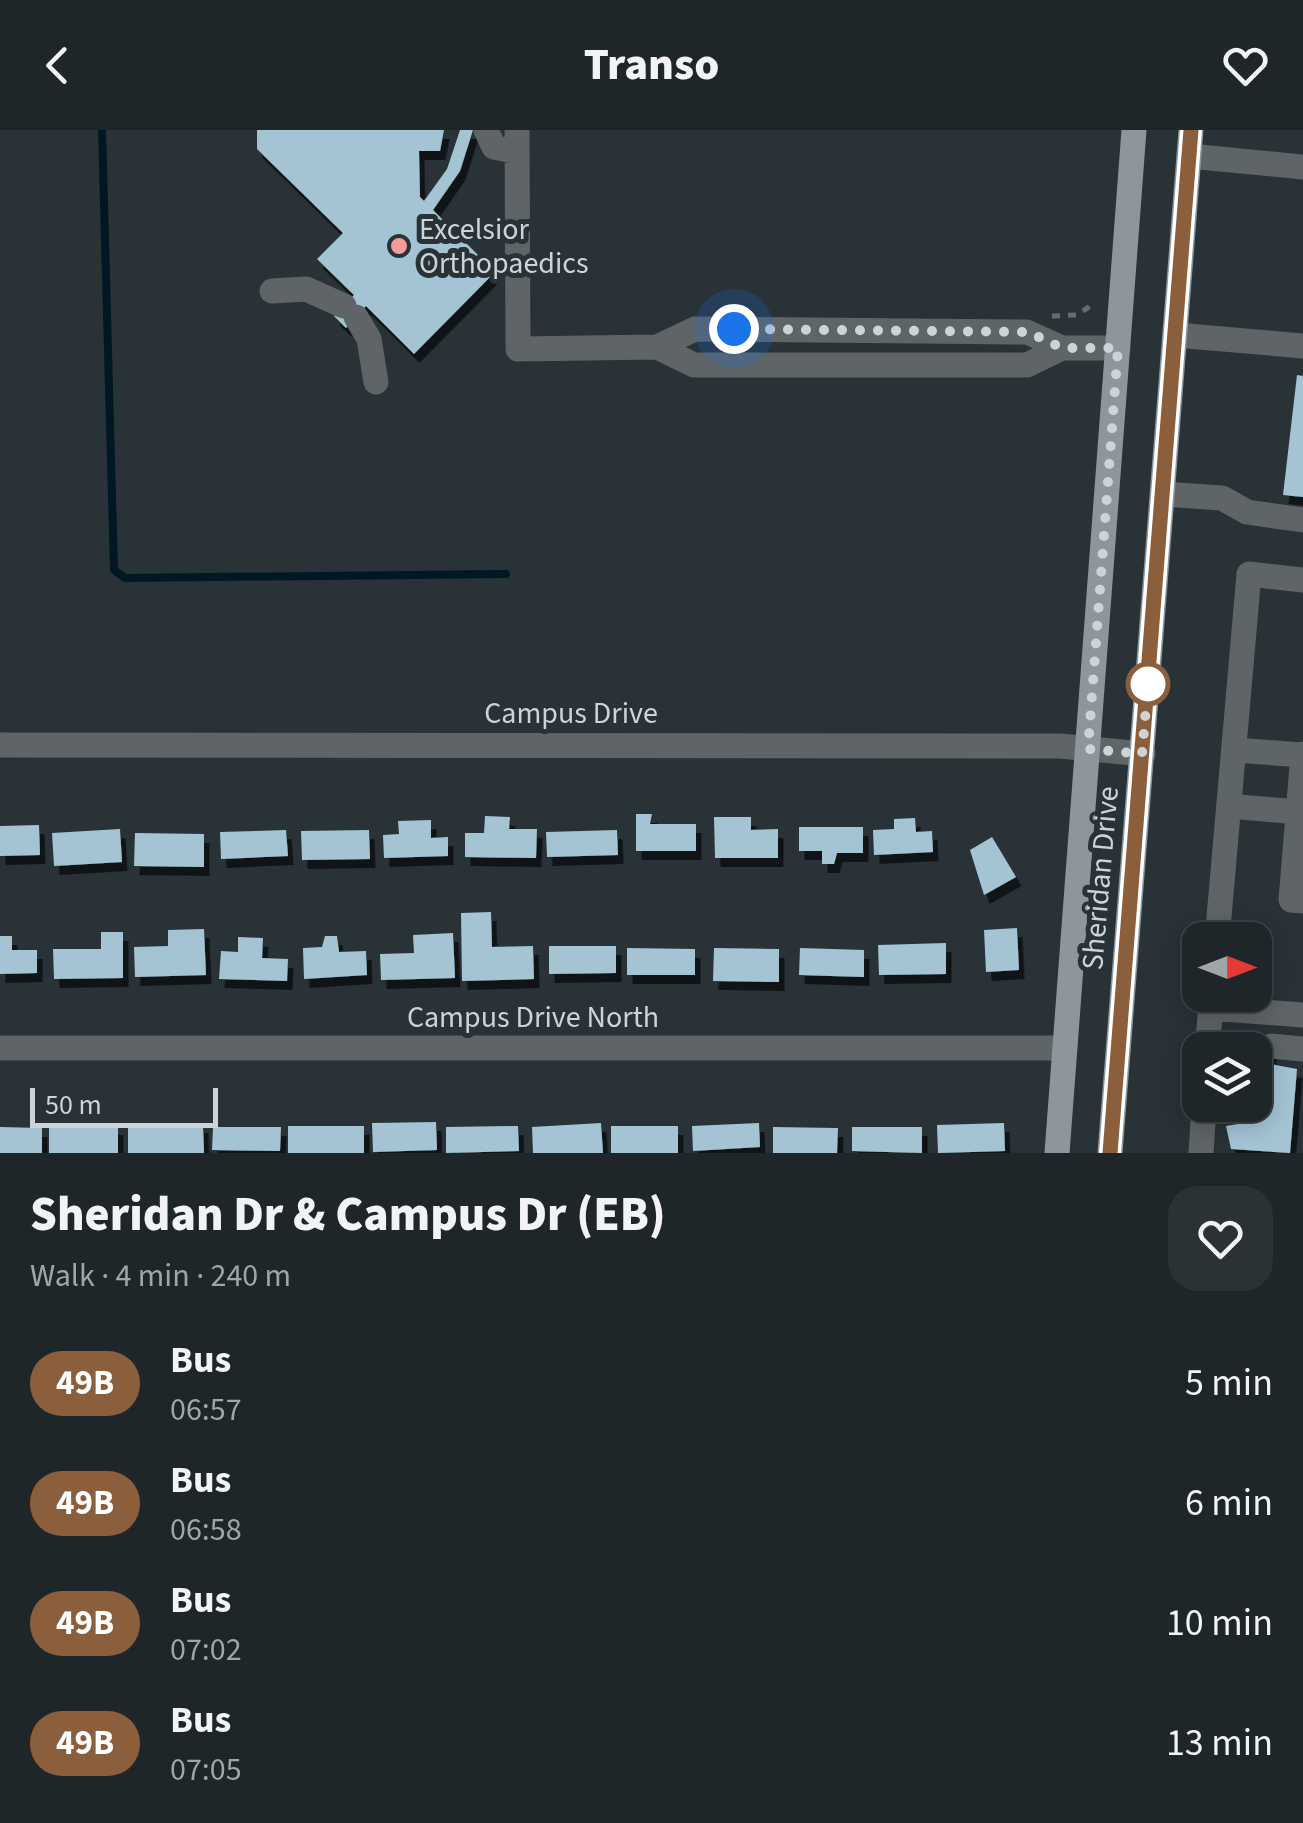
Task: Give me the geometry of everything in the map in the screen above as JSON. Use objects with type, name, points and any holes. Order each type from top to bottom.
[{"type":"main road","name":"Sheridan Drive","points":[[1057,1153],[1134,130]]},
{"type":"main road","name":"Sheridan Drive","points":[[1110,1153],[1191,130]]},
{"type":"street","points":[[486,130],[494,147],[517,141],[518,348],[657,347],[695,329],[1028,332],[1062,348],[1118,348]]},
{"type":"street","points":[[1189,156],[1303,167]]},
{"type":"street","points":[[272,291],[306,289],[350,312],[368,340],[376,382]]},
{"type":"street","points":[[1176,335],[1303,346]]},
{"type":"street","points":[[657,347],[694,365],[1028,365],[1062,348]]},
{"type":"street","points":[[1163,494],[1222,498],[1247,512],[1303,520]]},
{"type":"street","points":[[1218,922],[1249,574],[1303,580]]},
{"type":"street","name":"Campus Drive","points":[[0,745],[1088,749],[1142,754]]},
{"type":"street","points":[[1234,750],[1303,755],[1291,900],[1303,901]]},
{"type":"street","points":[[1228,806],[1298,812]]},
{"type":"street","points":[[1272,1011],[1303,1015]]},
{"type":"street","points":[[1272,1046],[1303,1050]]},
{"type":"street","name":"Campus Drive North","points":[[0,1048],[1065,1048]]},
{"type":"street","points":[[1201,1153],[1203,1122]]},
{"type":"path","points":[[1044,316],[1077,315],[1095,303]]},
{"type":"building","name":"Excelsior Orthopaedics","points":[[257,130],[444,130],[440,151],[419,151],[420,197],[424,201],[447,169],[460,130],[473,130],[460,171],[433,210],[495,272],[414,354],[366,306],[346,328],[334,316],[354,295],[317,259],[343,233],[257,149]]},
{"type":"building","points":[[1297,375],[1303,376],[1303,497],[1283,495]]},
{"type":"building","points":[[636,814],[652,814],[650,824],[696,824],[696,851],[636,851]]},
{"type":"building","points":[[485,816],[510,817],[509,829],[537,829],[536,858],[465,857],[465,833],[484,833]]},
{"type":"building","points":[[714,817],[751,817],[751,830],[778,829],[778,858],[715,858]]},
{"type":"building","points":[[915,818],[916,832],[932,831],[933,852],[874,855],[873,830],[894,829],[894,819]]},
{"type":"building","points":[[431,820],[431,838],[448,837],[448,856],[384,858],[383,835],[399,834],[398,821]]},
{"type":"building","points":[[39,825],[40,855],[0,856],[0,826]]},
{"type":"building","points":[[799,827],[863,827],[863,853],[837,853],[834,864],[822,864],[822,851],[799,851]]},
{"type":"building","points":[[120,829],[122,862],[54,866],[52,833]]},
{"type":"building","points":[[286,830],[288,856],[221,859],[220,832]]},
{"type":"building","points":[[369,830],[370,859],[302,860],[301,831]]},
{"type":"building","points":[[617,830],[618,855],[547,857],[546,832]]},
{"type":"building","points":[[135,833],[204,834],[204,867],[134,866]]},
{"type":"building","points":[[992,837],[1016,877],[984,895],[970,850]]},
{"type":"building","points":[[491,912],[492,947],[533,946],[534,979],[462,981],[461,913]]},
{"type":"building","points":[[1017,928],[1019,970],[986,972],[984,930]]},
{"type":"building","points":[[204,929],[206,975],[135,977],[134,947],[168,946],[168,930]]},
{"type":"building","points":[[101,932],[123,932],[123,978],[54,979],[53,949],[101,949]]},
{"type":"building","points":[[453,933],[455,978],[381,980],[380,954],[414,953],[413,935]]},
{"type":"building","points":[[0,936],[12,936],[12,950],[37,950],[37,973],[0,974]]},
{"type":"building","points":[[325,936],[337,936],[339,952],[366,951],[367,975],[304,979],[303,948],[322,947]]},
{"type":"building","points":[[238,937],[263,938],[262,958],[288,959],[287,981],[219,979],[221,951],[238,952]]},
{"type":"building","points":[[946,943],[946,974],[879,975],[878,945]]},
{"type":"building","points":[[549,946],[616,946],[616,973],[549,974]]},
{"type":"building","points":[[627,948],[695,949],[695,975],[627,975]]},
{"type":"building","points":[[714,948],[779,949],[779,982],[713,981]]},
{"type":"building","points":[[800,948],[864,950],[864,977],[799,975]]},
{"type":"building","points":[[1272,1064],[1297,1069],[1290,1153],[1231,1149],[1226,1126],[1272,1122]]},
{"type":"building","points":[[436,1122],[437,1150],[373,1152],[372,1123]]},
{"type":"building","points":[[601,1123],[603,1153],[533,1153],[532,1127]]},
{"type":"building","points":[[759,1123],[760,1147],[693,1151],[692,1126]]},
{"type":"building","points":[[1004,1123],[1005,1151],[938,1153],[937,1125]]},
{"type":"building","points":[[203,1124],[204,1153],[128,1153],[128,1126]]},
{"type":"building","points":[[49,1126],[118,1126],[118,1153],[49,1153]]},
{"type":"building","points":[[288,1126],[364,1126],[364,1153],[288,1153]]},
{"type":"building","points":[[518,1126],[519,1151],[446,1153],[446,1127]]},
{"type":"building","points":[[611,1126],[678,1126],[678,1153],[611,1153]]},
{"type":"building","points":[[0,1127],[42,1128],[42,1153],[0,1153]]},
{"type":"building","points":[[213,1127],[281,1127],[280,1151],[212,1150]]},
{"type":"building","points":[[773,1127],[838,1128],[837,1153],[773,1153]]},
{"type":"building","points":[[852,1127],[922,1127],[922,1153],[852,1151]]},
{"type":"waterway","points":[[102,130],[114,570],[125,578],[506,574]]},
{"type":"bus line","name":"49B","points":[[1110,1153],[1191,130]]},
{"type":"place","name":"Excelsior Orthopaedics","points":[[399,246]]},
{"type":"route","points":[[734,329],[1028,332],[1062,348],[1118,348],[1088,749],[1142,754],[1148,684]]}]
